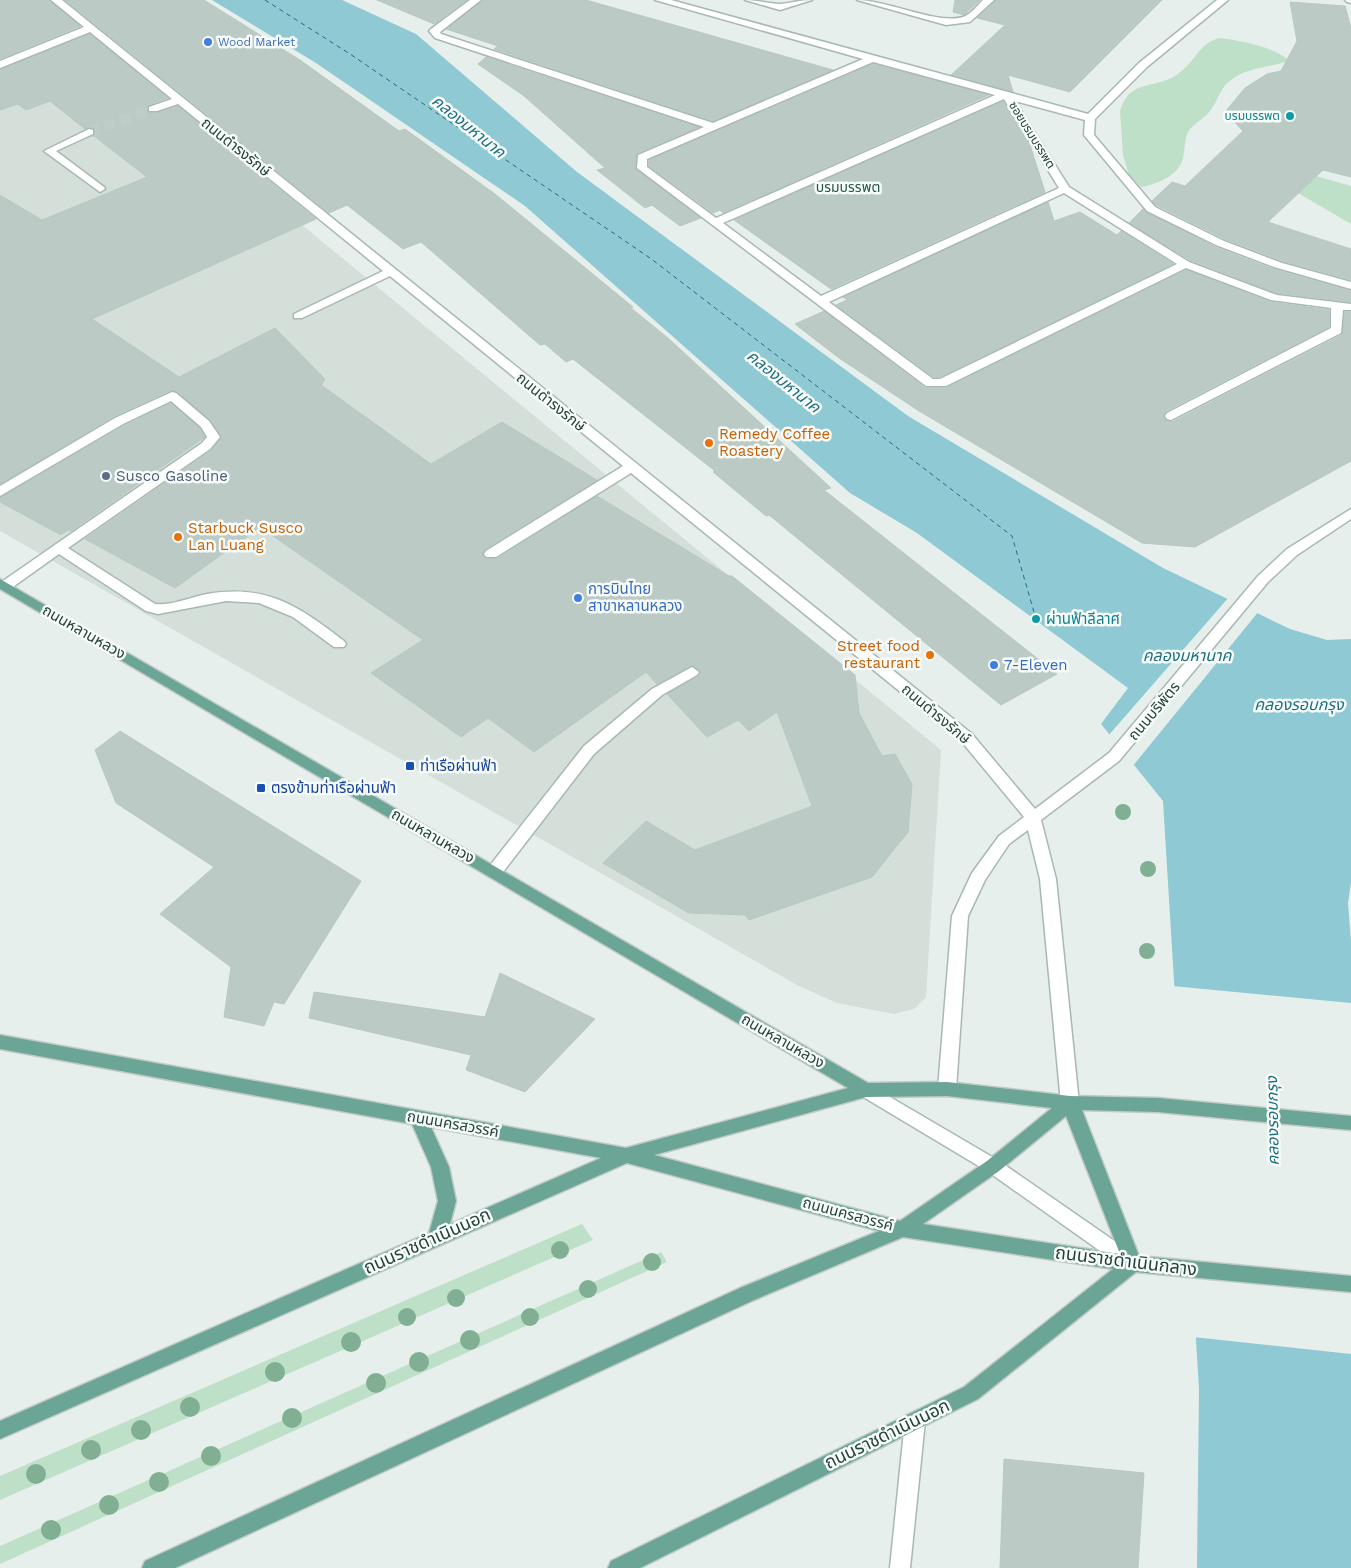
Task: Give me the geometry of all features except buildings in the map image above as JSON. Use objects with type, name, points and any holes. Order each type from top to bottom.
[{"type":"main road","name":"ถนนหลานหลวง","points":[[2,584],[866,1090]]},
{"type":"main road","name":"ถนนนครสวรรค์","points":[[0,1042],[626,1155],[902,1229]]},
{"type":"main road","points":[[866,1090],[947,1089],[1070,1103],[1158,1105],[1351,1123]]},
{"type":"main road","name":"ถนนราชดำเนินนอก","points":[[0,1430],[437,1236],[626,1155],[866,1090]]},
{"type":"main road","points":[[152,1568],[747,1294],[902,1229],[993,1166],[1070,1103]]},
{"type":"main road","points":[[1070,1103],[1133,1264]]},
{"type":"main road","points":[[418,1117],[440,1167],[446,1201],[437,1236]]},
{"type":"main road","name":"ถนนราชดำเนินกลาง","points":[[902,1229],[1133,1264],[1351,1284]]},
{"type":"main road","name":"ถนนราชดำเนินนอก","points":[[618,1568],[971,1393],[1133,1264]]},
{"type":"street","name":"ถนนดำรงรักษ์","points":[[56,0],[967,738],[1033,817],[1048,879],[1070,1103]]},
{"type":"street","points":[[476,0],[437,26],[434,31],[438,36],[715,127]]},
{"type":"street","name":"ซอยบรมบรรพต","points":[[660,0],[1006,94],[1065,189],[1185,264],[1275,298],[1351,307]]},
{"type":"street","points":[[750,0],[780,6],[807,0]]},
{"type":"street","points":[[862,0],[946,22],[967,20],[989,0]]},
{"type":"street","points":[[1223,0],[1143,65],[1090,118],[1089,134],[1150,209],[1220,243],[1278,265],[1351,286]]},
{"type":"street","points":[[0,65],[91,28]]},
{"type":"street","points":[[873,58],[642,157],[640,162],[642,168],[925,381],[934,384],[942,383],[1185,264]]},
{"type":"street","points":[[716,222],[1006,94],[1090,118]]},
{"type":"street","points":[[152,109],[178,100]]},
{"type":"street","points":[[89,132],[49,151],[100,189]]},
{"type":"street","points":[[820,301],[1065,189]]},
{"type":"street","points":[[298,316],[390,272]]},
{"type":"street","points":[[1171,416],[1336,330],[1337,306]]},
{"type":"street","points":[[0,492],[119,421],[172,396],[212,431],[214,436],[206,446],[59,548],[2,584]]},
{"type":"street","points":[[491,554],[631,467]]},
{"type":"street","name":"ถนนบริพัตร","points":[[1033,817],[1114,757],[1263,579],[1292,552],[1351,513]]},
{"type":"street","points":[[59,548],[151,608],[158,609],[214,596],[250,597],[276,602],[294,611],[339,644]]},
{"type":"street","points":[[494,872],[590,750],[657,692],[692,672]]},
{"type":"street","points":[[947,1089],[960,916],[978,877],[1004,840],[1033,817]]},
{"type":"street","name":"ถนนหลานหลวง","points":[[866,1090],[993,1166],[1133,1264]]},
{"type":"street","points":[[900,1568],[915,1421]]},
{"type":"shaded area","points":[[89,50],[941,750],[926,997],[914,1009],[894,1014],[837,1003],[799,986],[0,531],[0,72]]},
{"type":"green space","points":[[1220,38],[1246,42],[1266,48],[1289,61],[1244,73],[1227,83],[1210,111],[1188,132],[1183,158],[1177,170],[1167,178],[1141,187],[1129,175],[1123,155],[1120,111],[1124,102],[1128,95],[1134,91],[1176,75],[1188,65],[1205,45]]},
{"type":"green space","points":[[1274,164],[1351,186],[1351,224],[1298,193]]},
{"type":"green space","points":[[582,1224],[593,1240],[0,1500],[0,1476]]},
{"type":"green space","points":[[661,1252],[667,1262],[0,1564],[0,1546]]},
{"type":"water","points":[[212,0],[342,0],[416,34],[577,172],[908,416],[1163,568],[1290,629],[1327,640],[1351,639],[1351,882],[1348,903],[1351,942],[1351,1568],[1197,1568],[1199,1389],[1163,801],[1101,724],[1128,688],[917,533],[850,493],[525,206],[316,63]]},
{"type":"pier","points":[[1229,597],[1259,611],[1132,767],[1108,736]]},
{"type":"pier","points":[[1172,986],[1351,1003],[1351,1354],[1193,1337]]},
{"type":"ferry route","points":[[265,0],[350,54],[650,258],[1012,536],[1036,619]]},
{"type":"tunnel","points":[[89,132],[153,109]]},
{"type":"place","name":"Wood Market","points":[[208,42]]},
{"type":"place","name":"บรมบรรพต","points":[[1290,116]]},
{"type":"place","name":"Remedy Coffee Roastery","points":[[709,443]]},
{"type":"place","name":"Susco Gasoline","points":[[106,476]]},
{"type":"place","name":"Starbuck Susco Lan Luang","points":[[178,537]]},
{"type":"place","name":"การบินไทย สาขาหลานหลวง","points":[[578,598]]},
{"type":"place","name":"ผ่านฟ้าลีลาศ","points":[[1036,619]]},
{"type":"place","name":"Street food restaurant","points":[[930,655]]},
{"type":"place","name":"7-Eleven","points":[[994,665]]},
{"type":"place","name":"ท่าเรือผ่านฟ้า","points":[[410,766]]},
{"type":"place","name":"ตรงข้ามท่าเรือผ่านฟ้า","points":[[261,788]]},
{"type":"district","name":"บรมบรรพต","points":[[848,187]]},
{"type":"water label","name":"คลองมหานาค","points":[[469,126]]},
{"type":"water label","name":"คลองมหานาค","points":[[784,381]]},
{"type":"water label","name":"คลองมหานาค","points":[[1187,655]]},
{"type":"water label","name":"คลองรอบกรุง","points":[[1299,704]]},
{"type":"water label","name":"คลองรอบกรุง","points":[[1272,1121]]}]
